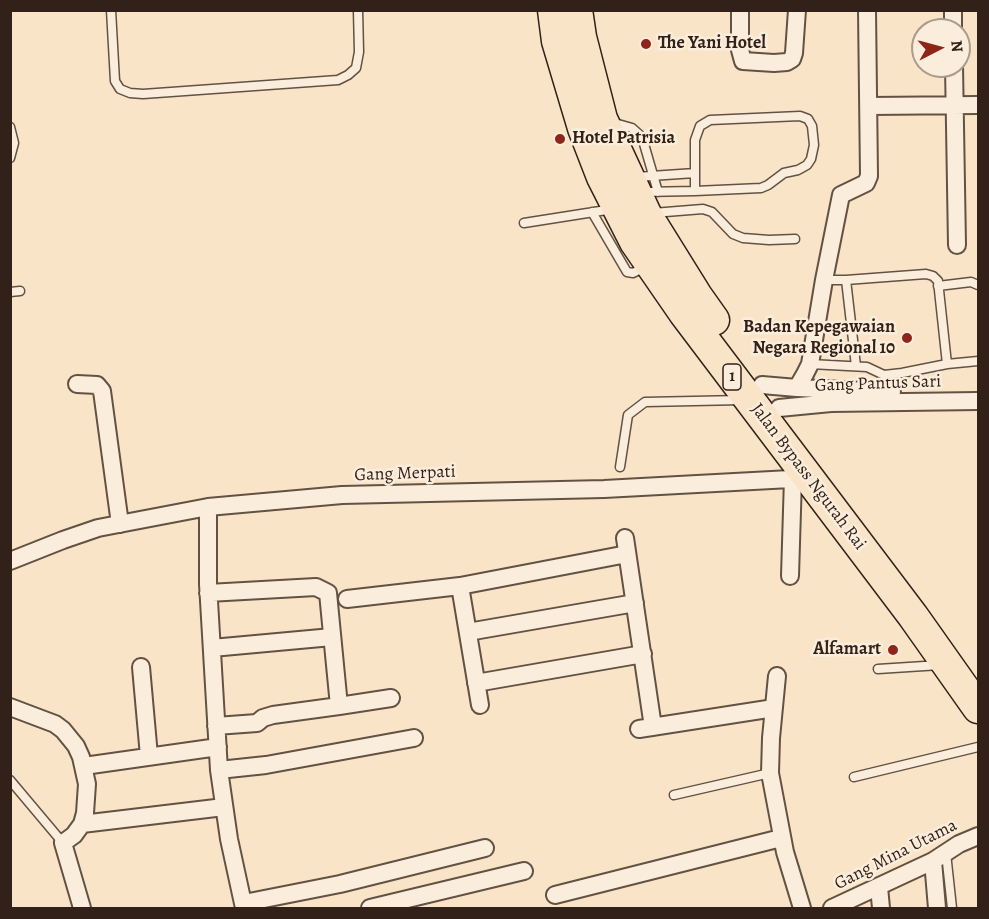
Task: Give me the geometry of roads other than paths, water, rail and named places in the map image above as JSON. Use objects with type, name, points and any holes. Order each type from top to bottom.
[{"type":"highway","name":"Jalan Bypass Ngurah Rai","points":[[553,10],[557,41],[583,128],[633,196],[697,297],[772,395],[920,611],[947,665],[978,708]]},
{"type":"highway","name":"Jalan Bypass Ngurah Rai","points":[[577,10],[581,38],[602,119],[633,196],[635,242],[684,313],[772,395],[801,478],[978,674]]},
{"type":"street","points":[[740,10],[740,50],[743,61],[774,63],[787,62],[792,59],[797,10]]},
{"type":"street","points":[[772,395],[810,364],[841,195],[866,183],[869,176],[870,106],[867,10]]},
{"type":"street","points":[[954,78],[957,245]]},
{"type":"street","points":[[870,106],[978,105]]},
{"type":"street","points":[[77,384],[97,385],[102,392],[120,524]]},
{"type":"street","points":[[772,395],[851,391],[978,392]]},
{"type":"street","name":"Gang Pantus Sari","points":[[772,395],[831,404],[978,401]]},
{"type":"street","points":[[790,576],[801,478]]},
{"type":"street","name":"Gang Merpati","points":[[10,561],[63,540],[120,524],[208,507],[342,495],[604,489],[801,478]]},
{"type":"street","points":[[208,507],[208,593],[219,770],[244,906],[485,848]]},
{"type":"street","points":[[347,600],[460,586],[626,546],[643,654],[646,728],[774,708]]},
{"type":"street","points":[[460,586],[480,705]]},
{"type":"street","points":[[208,593],[316,587],[328,593],[339,706]]},
{"type":"street","points":[[468,632],[635,603]]},
{"type":"street","points":[[212,648],[332,637]]},
{"type":"street","points":[[476,683],[643,654]]},
{"type":"street","points":[[141,667],[149,756]]},
{"type":"street","points":[[777,676],[770,773],[782,838],[802,909]]},
{"type":"street","points":[[216,726],[257,723],[273,715],[391,698]]},
{"type":"street","points":[[10,707],[54,724],[63,730],[76,746],[84,766],[87,799],[82,824],[74,835],[63,843],[82,909]]},
{"type":"street","points":[[219,770],[276,763],[414,738]]},
{"type":"street","points":[[84,766],[218,747]]},
{"type":"street","points":[[82,824],[224,807]]},
{"type":"street","name":"Gang Mina Utama","points":[[832,909],[978,836]]},
{"type":"street","points":[[555,895],[782,838]]},
{"type":"street","points":[[937,909],[939,857]]},
{"type":"street","points":[[370,909],[524,871]]},
{"type":"street","points":[[879,887],[881,909]]},
{"type":"lane","points":[[111,10],[115,81],[120,89],[143,94],[338,80],[356,68],[359,52],[358,10]]},
{"type":"lane","points":[[633,196],[761,188],[768,185],[784,173],[807,165],[811,159],[814,145],[812,126],[808,119],[800,116],[710,120],[700,126],[695,140],[695,191]]},
{"type":"lane","points":[[10,127],[14,143],[10,158]]},
{"type":"lane","points":[[524,223],[633,196],[695,173]]},
{"type":"lane","points":[[633,196],[712,212],[733,234],[743,238],[795,239]]},
{"type":"lane","points":[[824,280],[926,274],[933,276],[938,281],[947,364]]},
{"type":"lane","points":[[846,280],[856,366]]},
{"type":"lane","points":[[938,286],[971,282],[978,285]]},
{"type":"lane","points":[[810,364],[867,367],[884,375],[902,374],[947,364],[978,362]]},
{"type":"lane","points":[[620,467],[628,415],[645,402],[772,395]]},
{"type":"lane","points":[[878,669],[947,665]]},
{"type":"lane","points":[[854,777],[978,748]]},
{"type":"lane","points":[[675,795],[770,773]]},
{"type":"lane","points":[[10,780],[63,843]]},
{"type":"lane","points":[[939,857],[952,909]]},
{"type":"place","name":"The Yani Hotel","points":[[646,44]]},
{"type":"place","name":"Hotel Patrisia","points":[[560,139]]},
{"type":"place","name":"Badan Kepegawaian Negara Regional 10","points":[[907,338]]},
{"type":"place","name":"Alfamart","points":[[893,650]]}]
